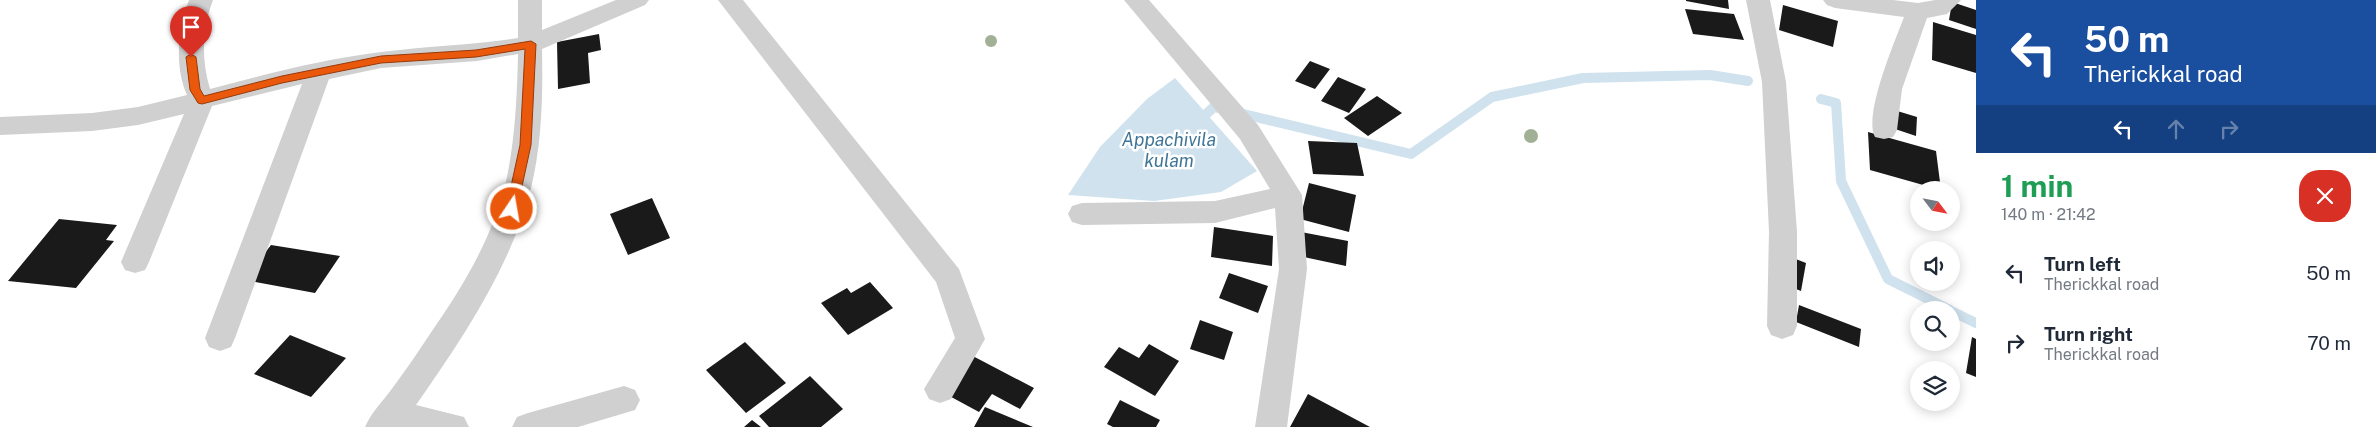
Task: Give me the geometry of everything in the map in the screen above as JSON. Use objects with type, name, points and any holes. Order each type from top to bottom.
[{"type":"street","points":[[201,0],[191,57],[195,90],[202,100]]},
{"type":"street","points":[[453,427],[387,420],[484,274],[512,209],[526,145],[531,44],[530,0]]},
{"type":"street","points":[[0,126],[92,122],[138,116],[320,72],[381,60],[476,53],[531,44],[637,0]]},
{"type":"street","points":[[730,0],[949,277],[970,339],[940,389]]},
{"type":"street","points":[[1136,0],[1249,132],[1288,195],[1293,269],[1271,427]]},
{"type":"street","points":[[1758,0],[1774,82],[1783,232],[1782,326]]},
{"type":"street","points":[[1835,0],[1918,11],[1939,9],[1949,0]]},
{"type":"street","points":[[1884,130],[1890,89],[1918,11]]},
{"type":"street","points":[[220,338],[320,72]]},
{"type":"street","points":[[135,262],[202,100]]},
{"type":"street","points":[[1082,214],[1215,212],[1288,195]]},
{"type":"street","points":[[528,427],[624,400]]},
{"type":"water","name":"Appachivila kulam","points":[[1175,78],[1257,171],[1221,192],[1154,201],[1068,195],[1100,147],[1147,99]]},
{"type":"building","points":[[1728,0],[1729,9],[1686,1]]},
{"type":"building","points":[[1952,2],[1976,10],[1976,29],[1949,20]]},
{"type":"building","points":[[1783,5],[1838,21],[1833,47],[1779,30]]},
{"type":"building","points":[[1685,9],[1734,14],[1744,40],[1693,34]]},
{"type":"building","points":[[1933,22],[1976,35],[1976,73],[1932,60]]},
{"type":"building","points":[[599,34],[601,50],[588,53],[590,83],[558,89],[557,42]]},
{"type":"building","points":[[1310,61],[1330,69],[1315,89],[1295,81]]},
{"type":"building","points":[[1338,77],[1366,89],[1349,113],[1321,101]]},
{"type":"building","points":[[1377,96],[1402,113],[1368,136],[1344,118]]},
{"type":"building","points":[[1894,110],[1917,117],[1916,136],[1892,128]]},
{"type":"building","points":[[1868,132],[1936,151],[1940,181],[1910,181],[1870,170]]},
{"type":"building","points":[[1308,141],[1357,143],[1364,176],[1313,174]]},
{"type":"building","points":[[1309,183],[1356,195],[1349,232],[1300,219]]},
{"type":"building","points":[[652,198],[670,238],[628,255],[610,214]]},
{"type":"building","points":[[59,219],[117,225],[106,240],[114,241],[76,288],[8,281]]},
{"type":"building","points":[[1214,227],[1273,236],[1272,266],[1211,257]]},
{"type":"building","points":[[1301,232],[1348,241],[1346,266],[1299,256]]},
{"type":"building","points":[[271,245],[340,256],[315,293],[244,280]]},
{"type":"building","points":[[1788,256],[1806,263],[1801,291],[1783,284]]},
{"type":"building","points":[[1229,273],[1268,286],[1258,313],[1219,298]]},
{"type":"building","points":[[870,282],[893,308],[848,335],[821,303],[847,288],[851,293]]},
{"type":"building","points":[[1799,305],[1861,329],[1859,347],[1796,322]]},
{"type":"building","points":[[1200,320],[1233,332],[1224,360],[1190,349]]},
{"type":"building","points":[[290,335],[346,358],[311,397],[254,374]]},
{"type":"building","points":[[1972,337],[1976,339],[1976,377],[1966,373]]},
{"type":"building","points":[[745,342],[786,383],[746,413],[706,370]]},
{"type":"building","points":[[1149,344],[1179,361],[1155,396],[1104,367],[1119,347],[1139,358]]},
{"type":"building","points":[[969,354],[1034,388],[1020,409],[992,394],[979,412],[942,392]]},
{"type":"building","points":[[810,376],[843,409],[821,427],[769,427],[759,416]]},
{"type":"building","points":[[1308,394],[1370,427],[1290,427]]},
{"type":"building","points":[[1120,400],[1160,420],[1156,427],[1113,427],[1107,424]]},
{"type":"building","points":[[985,407],[1033,427],[974,427]]},
{"type":"building","points":[[752,420],[761,427],[744,427]]},
{"type":"waterway","points":[[1196,123],[1214,107],[1411,154],[1492,97],[1583,78],[1710,75],[1748,81]]},
{"type":"waterway","points":[[1821,99],[1836,103],[1841,181],[1888,279],[1932,301]]},
{"type":"waterway","points":[[1960,315],[1976,323]]},
{"type":"route","points":[[191,57],[195,90],[202,100],[282,79],[381,60],[476,53],[531,44],[526,145],[512,209]]}]
